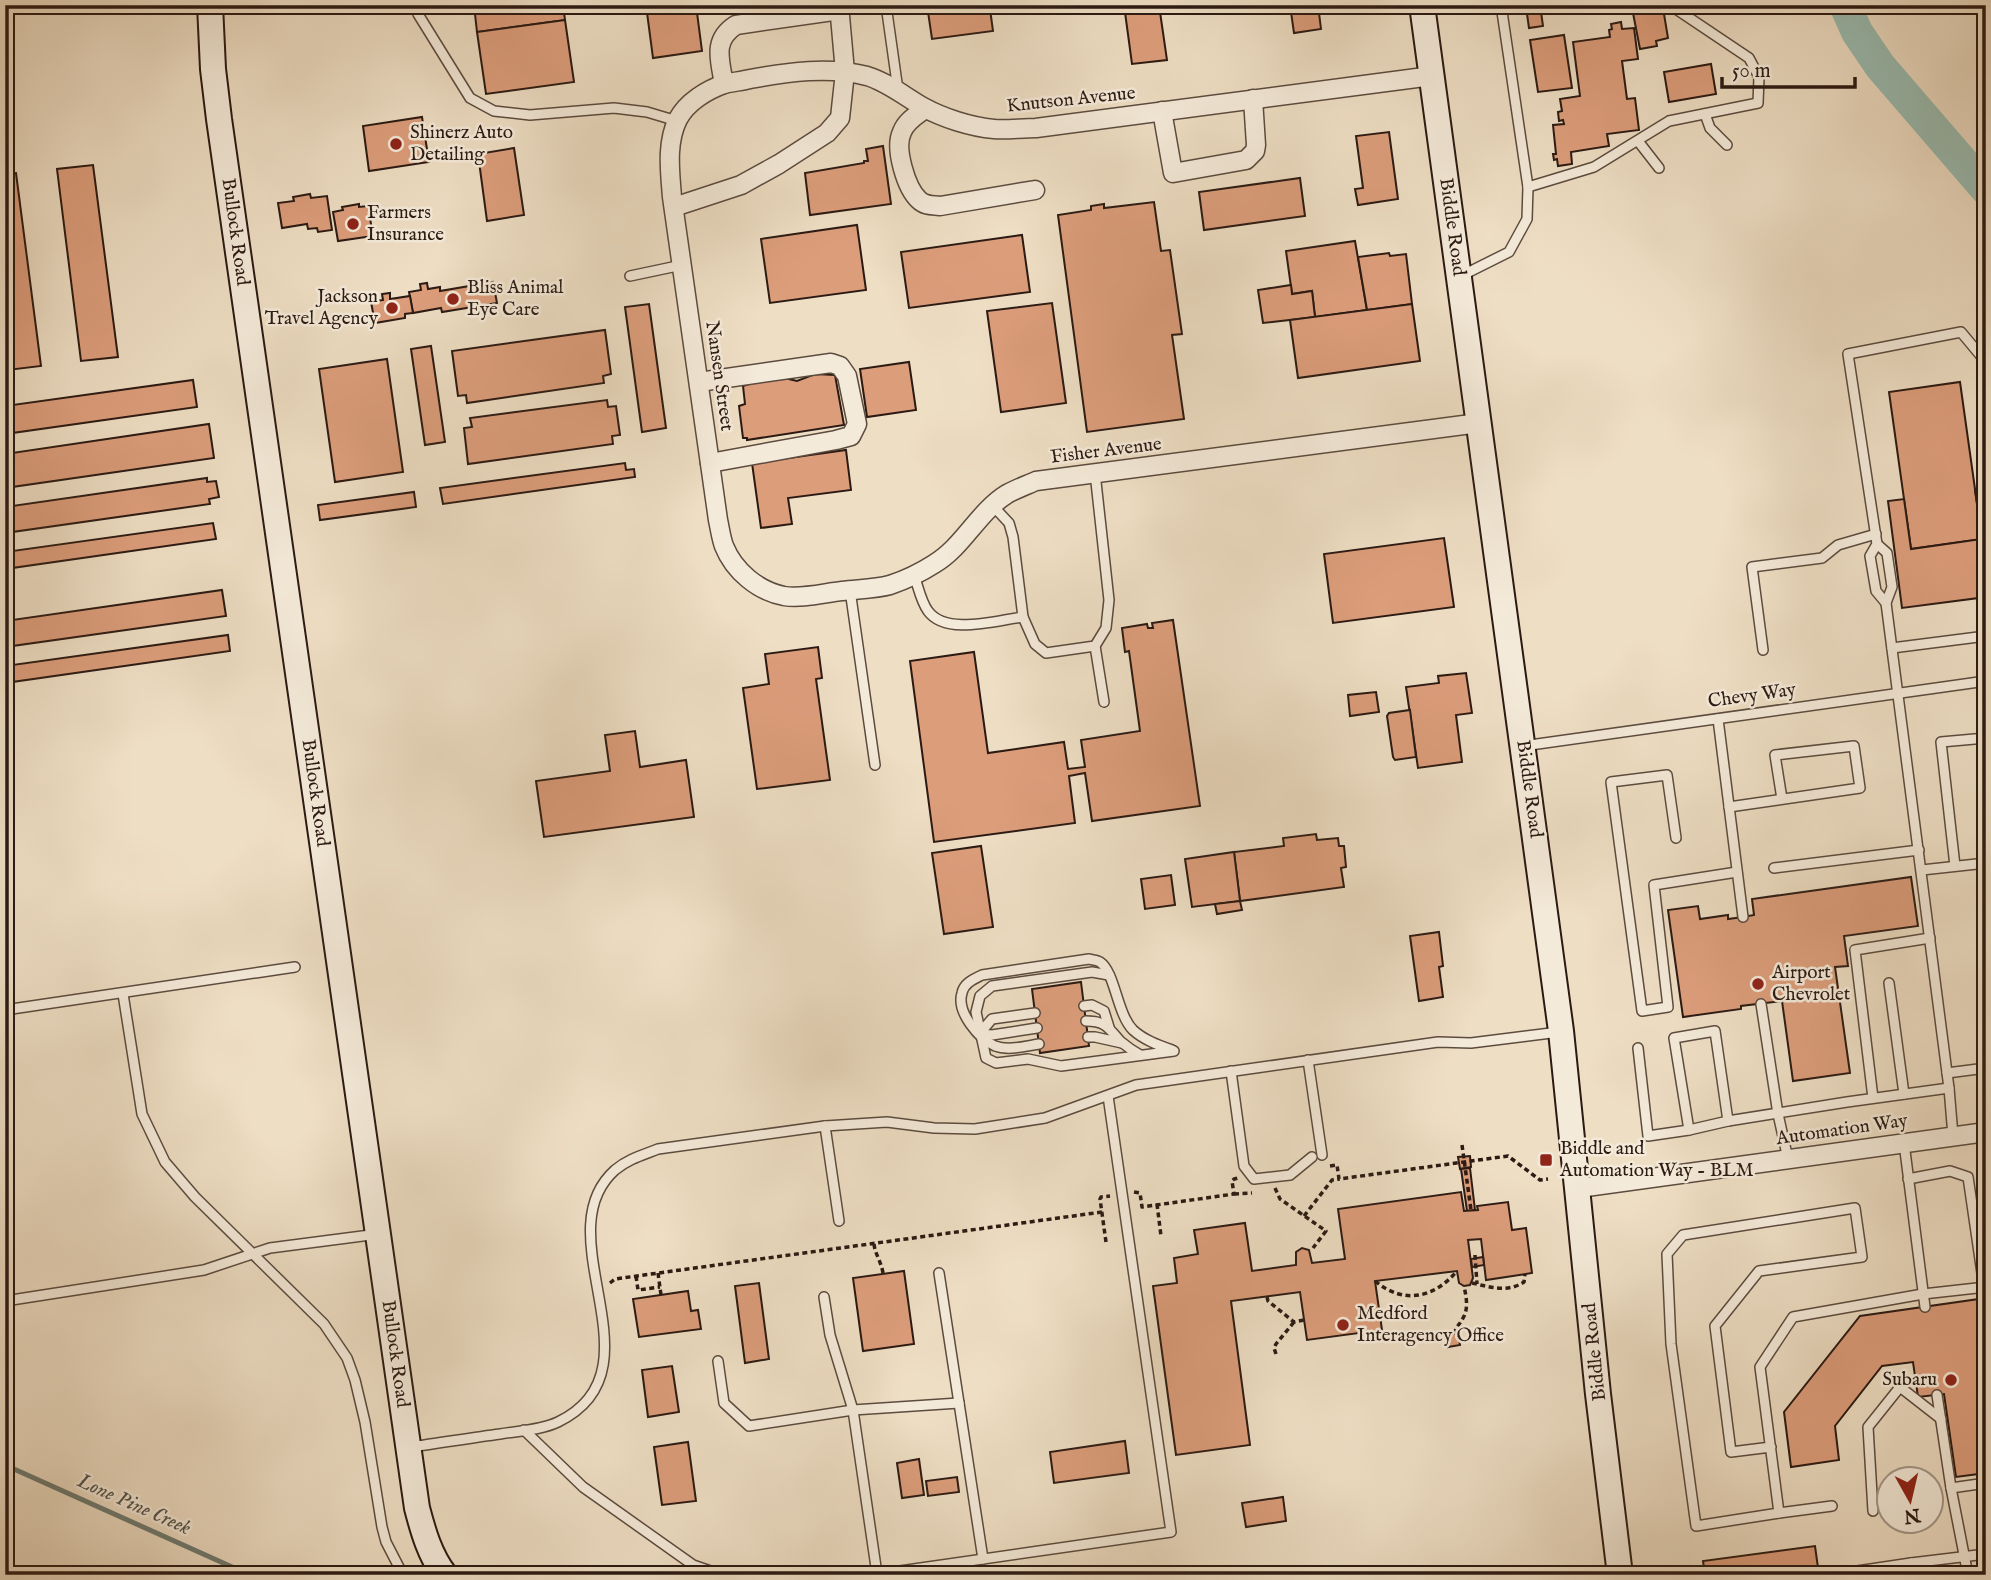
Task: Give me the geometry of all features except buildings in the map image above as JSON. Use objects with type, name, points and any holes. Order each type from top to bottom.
[{"type":"main road","name":"Bullock Road","points":[[210,5],[219,119],[408,1448],[422,1531],[445,1575]]},
{"type":"main road","name":"Biddle Road","points":[[1422,5],[1561,1031],[1598,1394],[1620,1575]]},
{"type":"street","points":[[674,208],[741,185],[827,133],[841,118],[845,72],[840,8],[736,25],[726,31],[719,55],[724,84]]},
{"type":"street","name":"Knutson Avenue","points":[[670,142],[683,111],[702,95],[724,84],[820,71],[845,72],[868,77],[926,108],[972,125],[994,129],[1036,128],[1432,76]]},
{"type":"street","points":[[1162,111],[1174,173],[1247,160],[1255,151],[1256,145],[1254,99]]},
{"type":"street","points":[[926,108],[910,120],[901,133],[899,147],[907,183],[919,200],[926,205],[940,206],[1035,190]]},
{"type":"street","name":"Nansen Street","points":[[670,142],[674,208],[723,545],[744,575],[772,593]]},
{"type":"street","points":[[699,382],[831,363],[840,366],[847,376],[858,424],[851,436],[836,440],[710,463]]},
{"type":"street","name":"Fisher Avenue","points":[[772,593],[802,596],[850,590],[889,585],[914,575],[936,563],[951,550],[1007,494],[1036,481],[1479,423]]},
{"type":"street","name":"Automation Way","points":[[1579,1188],[1986,1132]]},
{"type":"lane","points":[[886,5],[898,92]]},
{"type":"lane","points":[[1459,277],[1510,252],[1527,219],[1528,187],[1501,5]]},
{"type":"lane","points":[[1528,187],[1594,167],[1669,121],[1758,103],[1759,77],[1749,58],[1670,5]]},
{"type":"lane","points":[[418,14],[470,98],[494,111],[530,116],[614,108],[647,112],[677,121]]},
{"type":"lane","points":[[1705,114],[1710,128],[1727,145]]},
{"type":"lane","points":[[1638,141],[1658,168]]},
{"type":"lane","points":[[630,276],[682,265]]},
{"type":"lane","points":[[1952,1136],[1949,1088],[1886,603],[1892,587],[1887,553],[1877,539],[1848,354],[1961,332],[1986,362]]},
{"type":"lane","points":[[1095,473],[1109,600],[1106,628],[1095,646],[1104,702]]},
{"type":"lane","points":[[993,506],[1009,523],[1023,617],[1035,644],[1046,653],[1095,646]]},
{"type":"lane","points":[[1877,539],[1870,556],[1876,590],[1886,603]]},
{"type":"lane","points":[[1763,650],[1752,567],[1822,558],[1839,545],[1877,539]]},
{"type":"lane","points":[[914,575],[927,611],[939,622],[957,626],[1023,617]]},
{"type":"lane","points":[[850,590],[875,765]]},
{"type":"lane","points":[[1892,648],[1986,636]]},
{"type":"lane","name":"Chevy Way","points":[[1523,746],[1986,681]]},
{"type":"lane","points":[[1718,719],[1743,917]]},
{"type":"lane","points":[[1955,866],[1941,742],[1986,737]]},
{"type":"lane","points":[[1729,807],[1860,788],[1854,746],[1775,755],[1782,799]]},
{"type":"lane","points":[[1676,838],[1667,775],[1611,782],[1642,1011],[1668,1007],[1654,885],[1737,872]]},
{"type":"lane","points":[[1774,868],[1919,850]]},
{"type":"lane","points":[[1922,870],[1986,863]]},
{"type":"lane","points":[[1873,1098],[1855,950],[1930,939]]},
{"type":"lane","points":[[1039,1044],[1011,1048],[996,1046],[979,1034],[967,1020],[961,1006],[961,993],[969,982],[982,975],[1089,959],[1099,961],[1106,969],[1124,1016],[1133,1030],[1150,1042],[1174,1051],[1061,1066],[1028,1059],[996,1063],[986,1058],[979,1034],[976,1012],[980,996],[992,986],[1092,972],[1108,975]]},
{"type":"lane","points":[[5,1010],[295,967]]},
{"type":"lane","points":[[1889,983],[1904,1094]]},
{"type":"lane","points":[[123,994],[142,1114],[165,1162],[195,1197],[324,1324],[347,1358],[365,1422],[382,1527],[402,1575]]},
{"type":"lane","points":[[1761,1004],[1778,1114],[1788,1159]]},
{"type":"lane","points":[[1084,1006],[1092,1005],[1104,1011],[1109,1027],[1122,1043],[1140,1055]]},
{"type":"lane","points":[[979,1034],[992,1019],[1035,1013]]},
{"type":"lane","points":[[1086,1021],[1095,1021],[1109,1027]]},
{"type":"lane","points":[[979,1034],[1037,1028]]},
{"type":"lane","points":[[408,1448],[524,1430],[556,1422],[579,1409],[594,1390],[604,1367],[605,1343],[591,1240],[592,1218],[598,1193],[615,1171],[635,1157],[659,1149],[825,1126],[887,1122],[934,1128],[975,1129],[1045,1118],[1136,1085],[1438,1042],[1471,1043],[1561,1031]]},
{"type":"lane","points":[[1689,1130],[1674,1038],[1716,1031],[1728,1121]]},
{"type":"lane","points":[[1088,1037],[1122,1043]]},
{"type":"lane","points":[[1638,1048],[1648,1136],[1728,1121],[1949,1088]]},
{"type":"lane","points":[[1231,1071],[1244,1166],[1254,1179],[1290,1175],[1317,1156],[1308,1060]]},
{"type":"lane","points":[[1947,1073],[1986,1068]]},
{"type":"lane","points":[[872,1575],[1171,1532],[1108,1096]]},
{"type":"lane","points":[[825,1126],[839,1221]]},
{"type":"lane","points":[[1903,1143],[1924,1307]]},
{"type":"lane","points":[[1779,1513],[1760,1367],[1793,1317],[1923,1294],[1985,1287],[1968,1177],[1950,1171],[1908,1179]]},
{"type":"lane","points":[[1771,1447],[1731,1452],[1715,1326],[1759,1271],[1862,1257],[1855,1208],[1683,1235],[1667,1254],[1671,1344],[1696,1526],[1832,1506]]},
{"type":"lane","points":[[5,1301],[195,1272],[270,1248],[378,1234]]},
{"type":"lane","points":[[939,1273],[983,1559]]},
{"type":"lane","points":[[824,1297],[830,1335],[853,1410],[877,1574]]},
{"type":"lane","points":[[718,1361],[724,1404],[749,1426],[853,1410],[959,1403]]},
{"type":"lane","points":[[1873,1511],[1868,1427],[1900,1387],[1941,1419]]},
{"type":"lane","points":[[1937,1395],[1968,1575]]},
{"type":"lane","points":[[524,1430],[583,1487],[693,1565],[722,1575]]},
{"type":"lane","points":[[1951,1488],[1986,1483]]},
{"type":"lane","points":[[1845,1575],[1844,1573],[1986,1554]]},
{"type":"lane","points":[[1911,1563],[1912,1575]]},
{"type":"path","points":[[1462,1145],[1471,1210]]},
{"type":"path","points":[[1304,1216],[1332,1180],[1508,1156],[1540,1180],[1548,1179]]},
{"type":"path","points":[[1328,1167],[1337,1165],[1339,1179]]},
{"type":"path","points":[[1234,1194],[1232,1181],[1241,1178]]},
{"type":"path","points":[[1273,1183],[1280,1199],[1326,1231],[1313,1248]]},
{"type":"path","points":[[1133,1192],[1140,1193],[1142,1206],[1253,1193],[1254,1186]]},
{"type":"path","points":[[1106,1242],[1100,1199],[1112,1196]]},
{"type":"path","points":[[1157,1204],[1161,1236]]},
{"type":"path","points":[[609,1284],[615,1279],[1102,1212]]},
{"type":"path","points":[[874,1244],[883,1273]]},
{"type":"path","points":[[1475,1255],[1474,1284],[1496,1289],[1509,1288],[1524,1282],[1525,1274]]},
{"type":"path","points":[[1375,1281],[1401,1294],[1421,1294],[1440,1287],[1457,1270]]},
{"type":"path","points":[[658,1273],[661,1295]]},
{"type":"path","points":[[636,1276],[638,1290],[660,1287]]},
{"type":"path","points":[[1454,1334],[1466,1312],[1464,1286]]},
{"type":"path","points":[[1268,1297],[1268,1301],[1294,1322]]},
{"type":"path","points":[[1276,1354],[1276,1344],[1294,1322],[1304,1320]]},
{"type":"waterway","points":[[1845,5],[1857,32],[1880,66],[1986,189]]},
{"type":"waterway","name":"Lone Pine Creek","points":[[5,1465],[250,1575]]},
{"type":"place","name":"Shinerz Auto Detailing","points":[[396,144]]},
{"type":"place","name":"Farmers Insurance","points":[[353,224]]},
{"type":"place","name":"Bliss Animal Eye Care","points":[[453,299]]},
{"type":"place","name":"Jackson Travel Agency","points":[[392,308]]},
{"type":"place","name":"Airport Chevrolet","points":[[1758,984]]},
{"type":"place","name":"Biddle and Automation Way - BLM","points":[[1546,1160]]},
{"type":"place","name":"Medford Interagency Office","points":[[1343,1325]]},
{"type":"place","name":"Subaru","points":[[1951,1380]]}]
